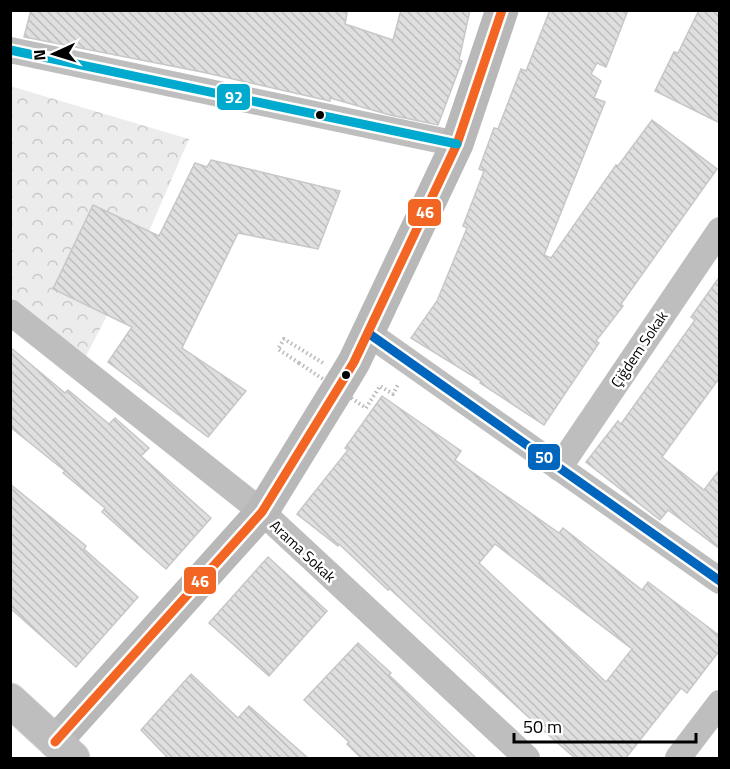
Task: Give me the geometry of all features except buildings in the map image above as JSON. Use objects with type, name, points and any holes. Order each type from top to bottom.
[{"type":"highway","points":[[10,700],[64,750]]},
{"type":"main road","points":[[64,750],[261,512],[354,362],[457,144],[502,10]]},
{"type":"street","points":[[10,50],[457,144]]},
{"type":"street","name":"Çiğdem Sokak","points":[[559,468],[720,230]]},
{"type":"street","name":"Arama Sokak","points":[[10,312],[261,512],[527,759]]},
{"type":"street","points":[[368,333],[720,581]]},
{"type":"street","points":[[678,759],[720,703]]},
{"type":"path","points":[[300,348],[284,339],[278,349],[366,408],[380,386],[393,394]]},
{"type":"green space","points":[[10,86],[189,139],[140,252],[85,358],[11,297]]},
{"type":"transit line","name":"46","points":[[55,742],[262,512],[345,377],[457,144],[502,10]]},
{"type":"transit line","name":"92","points":[[10,50],[457,144]]},
{"type":"transit line","name":"50","points":[[368,333],[720,581]]}]
